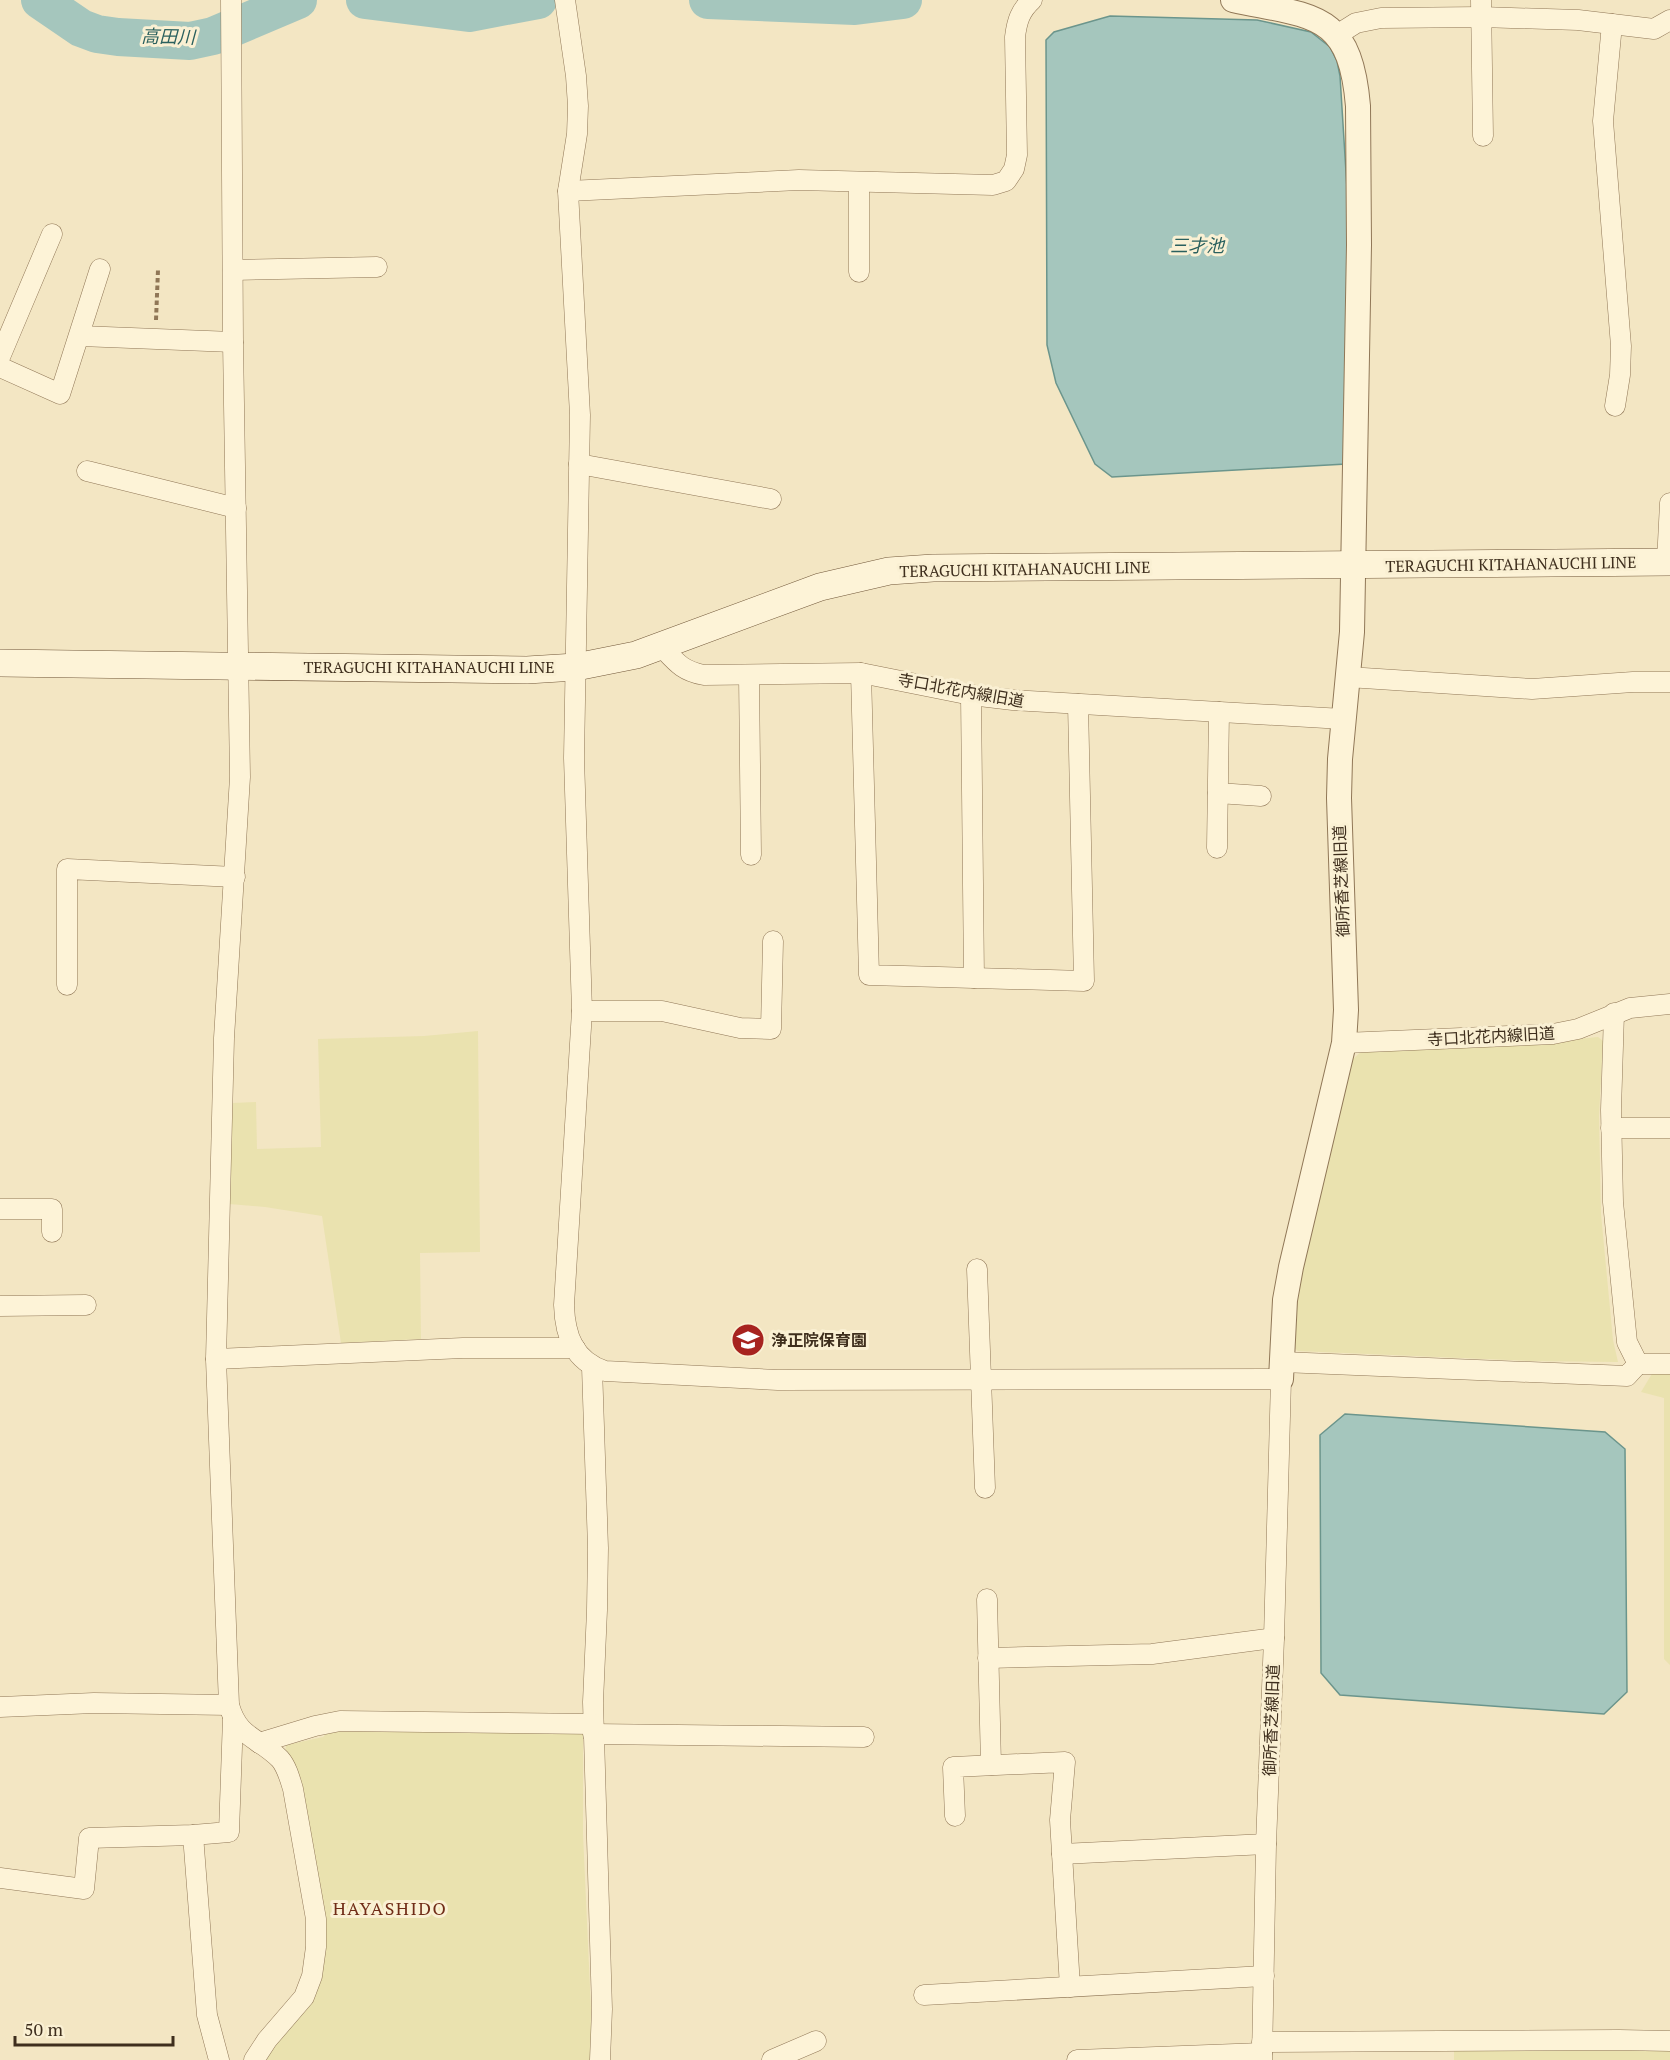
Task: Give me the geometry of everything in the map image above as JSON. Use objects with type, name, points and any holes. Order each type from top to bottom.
[{"type":"main road","name":"TERAGUCHI KITAHANAUCHI LINE","points":[[0,663],[527,670],[576,667],[608,662],[661,646],[819,587],[889,571],[933,568],[1669,562]]},
{"type":"street","points":[[568,191],[799,180],[993,185],[1006,181],[1014,169],[1017,155],[1015,37],[1017,21],[1023,9],[1032,0]]},
{"type":"street","points":[[1233,0],[1308,16],[1324,24],[1337,35],[1356,23],[1381,18],[1481,9],[1654,29],[1670,20]]},
{"type":"street","points":[[565,3],[578,106],[577,134],[568,191],[579,367],[574,758],[582,1011],[564,1305],[567,1329],[575,1348],[583,1359],[592,1367],[605,1371],[714,1378],[981,1380],[1281,1371],[1628,1376],[1638,1364]]},
{"type":"street","points":[[0,1878],[84,1889],[89,1838],[229,1832],[231,1712],[216,1359],[224,1038],[240,777],[233,342],[231,9]]},
{"type":"street","points":[[1481,9],[1483,136]]},
{"type":"street","points":[[1612,24],[1603,121],[1620,346],[1620,375],[1615,406]]},
{"type":"street","name":"御所香芝線旧道","points":[[1262,2052],[1266,1844],[1285,1300],[1344,1042],[1346,1010],[1339,798],[1343,719],[1352,632],[1359,244],[1358,106],[1351,63],[1346,48],[1337,35]]},
{"type":"street","points":[[859,182],[859,272]]},
{"type":"street","points":[[0,357],[52,234]]},
{"type":"street","points":[[233,270],[377,267]]},
{"type":"street","points":[[0,367],[60,394],[100,269]]},
{"type":"street","points":[[80,336],[233,342]]},
{"type":"street","points":[[579,464],[771,499]]},
{"type":"street","points":[[87,471],[236,508]]},
{"type":"street","points":[[1669,562],[1670,502]]},
{"type":"street","name":"寺口北花内線旧道","points":[[661,646],[690,673],[704,675],[861,673],[971,695],[1013,700],[1343,719]]},
{"type":"street","points":[[861,673],[869,975],[1084,981],[1078,704]]},
{"type":"street","points":[[749,675],[751,855]]},
{"type":"street","points":[[1348,677],[1532,689],[1633,682],[1670,682]]},
{"type":"street","points":[[971,695],[974,978]]},
{"type":"street","points":[[1217,848],[1219,712]]},
{"type":"street","points":[[1218,793],[1261,796]]},
{"type":"street","points":[[67,985],[67,869],[235,877]]},
{"type":"street","points":[[582,1011],[662,1011],[740,1028],[771,1029],[773,941]]},
{"type":"street","name":"寺口北花内線旧道","points":[[1344,1042],[1553,1034],[1578,1029],[1630,1008],[1670,1004]]},
{"type":"street","points":[[1614,1013],[1611,1128],[1613,1202],[1627,1342],[1638,1364]]},
{"type":"street","points":[[1611,1128],[1670,1128]]},
{"type":"street","points":[[0,1209],[52,1209],[52,1232]]},
{"type":"street","points":[[977,1269],[985,1488]]},
{"type":"street","points":[[0,1306],[86,1305]]},
{"type":"street","points":[[216,1359],[463,1348],[575,1348]]},
{"type":"street","points":[[1638,1364],[1670,1364]]},
{"type":"street","points":[[592,1367],[598,1548],[593,1729],[602,2009],[600,2060]]},
{"type":"street","points":[[987,1599],[991,1765]]},
{"type":"street","points":[[988,1658],[1152,1654],[1274,1638]]},
{"type":"street","points":[[0,1707],[94,1703],[231,1712]]},
{"type":"street","points":[[231,1712],[241,1730],[280,1759],[288,1772],[316,1919],[316,1947],[312,1976],[304,1997],[267,2040],[254,2060]]},
{"type":"street","points":[[259,1743],[340,1721],[864,1737]]},
{"type":"street","points":[[954,1816],[953,1767],[1065,1762],[1060,1820],[1070,1987]]},
{"type":"street","points":[[194,1835],[207,2015],[219,2060]]},
{"type":"street","points":[[1062,1854],[1266,1844]]},
{"type":"street","points":[[924,1995],[1264,1976]]},
{"type":"street","points":[[1077,2060],[1619,2040],[1670,2041]]},
{"type":"street","points":[[772,2060],[816,2041]]},
{"type":"path","points":[[156,339],[158,270]]},
{"type":"shaded area","points":[[478,1031],[480,1252],[420,1253],[421,1339],[341,1343],[322,1216],[229,1204],[232,1103],[256,1102],[257,1149],[321,1147],[318,1039],[424,1036]]},
{"type":"shaded area","points":[[1598,1037],[1603,1041],[1599,1116],[1601,1214],[1613,1340],[1618,1362],[1531,1361],[1298,1351],[1293,1347],[1294,1322],[1308,1239],[1353,1059],[1362,1051],[1537,1043]]},
{"type":"shaded area","points":[[1653,1372],[1670,1372],[1670,1665],[1664,1659],[1664,1398],[1641,1392]]},
{"type":"shaded area","points":[[353,1728],[583,1733],[583,1834],[592,2032],[590,2060],[261,2060],[321,1967],[285,1752],[286,1745],[323,1737],[328,1732]]},
{"type":"shaded area","points":[[1670,2047],[1670,2060],[1454,2060],[1454,2049]]},
{"type":"water","name":"三才池","points":[[1110,16],[1257,20],[1311,32],[1330,47],[1337,61],[1340,76],[1348,204],[1346,464],[1112,477],[1095,464],[1056,383],[1047,345],[1046,40],[1054,32]]},
{"type":"water","points":[[1345,1414],[1605,1432],[1625,1449],[1627,1692],[1604,1714],[1340,1695],[1321,1673],[1320,1435]]},
{"type":"waterway","name":"高田川","points":[[40,0],[81,28],[97,34],[190,41],[213,36],[298,0]]},
{"type":"waterway","name":"高田川","points":[[365,0],[469,13],[538,0]]},
{"type":"waterway","name":"高田川","points":[[708,0],[855,6],[903,0]]},
{"type":"place","name":"浄正院保育園","points":[[748,1340]]},
{"type":"district","name":"HAYASHIDO","points":[[390,1909]]}]
